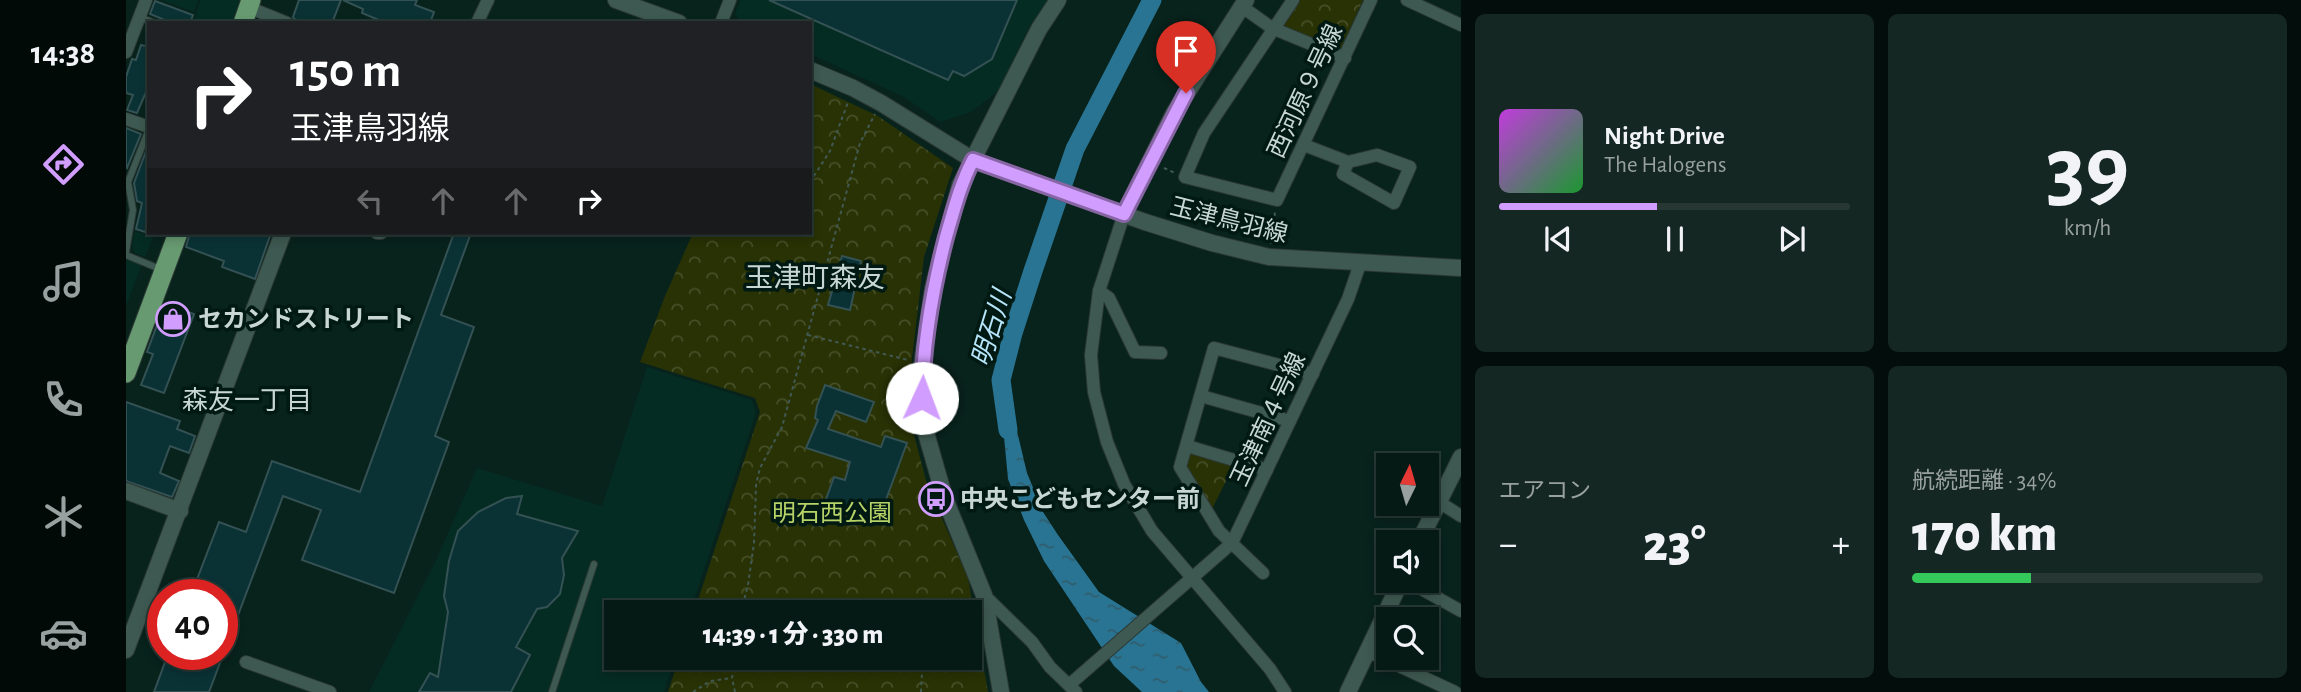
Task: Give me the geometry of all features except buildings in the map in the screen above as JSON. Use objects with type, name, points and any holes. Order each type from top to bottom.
[{"type":"highway","points":[[126,373],[158,268],[165,235]]},
{"type":"highway","points":[[126,338],[158,268],[177,235]]},
{"type":"street","points":[[126,52],[146,0]]},
{"type":"street","points":[[478,21],[488,0]]},
{"type":"street","points":[[616,0],[674,21]]},
{"type":"street","points":[[722,21],[730,0]]},
{"type":"street","points":[[1001,692],[984,595],[945,499],[924,426],[922,364],[933,288],[960,185],[1039,29],[1058,0]]},
{"type":"street","points":[[1277,200],[1185,177],[1204,133],[1293,0]]},
{"type":"street","name":"西河原９号線","points":[[1277,200],[1371,0]]},
{"type":"street","points":[[1407,0],[1461,25]]},
{"type":"street","points":[[1285,692],[1270,669],[1152,531],[1124,484],[1107,442],[1094,392],[1091,355],[1099,291],[1124,214],[1174,113],[1243,3],[1272,28],[1345,58]]},
{"type":"street","points":[[253,11],[281,21]]},
{"type":"street","name":"玉津鳥羽線","points":[[812,71],[881,103],[973,160],[1212,243],[1269,257],[1461,268]]},
{"type":"street","points":[[126,118],[147,127]]},
{"type":"street","points":[[1304,145],[1348,162],[1377,155],[1410,167],[1394,203],[1343,174],[1348,162]]},
{"type":"street","points":[[126,650],[282,235]]},
{"type":"street","name":"玉津南４号線","points":[[1073,688],[1232,543],[1349,299],[1360,264]]},
{"type":"street","points":[[1099,291],[1109,298],[1135,352],[1161,353]]},
{"type":"street","points":[[1263,573],[1219,531],[1181,467],[1214,348],[1313,374]]},
{"type":"street","points":[[1201,396],[1290,421]]},
{"type":"street","points":[[1187,446],[1267,470]]},
{"type":"street","points":[[1439,500],[1461,457]]},
{"type":"street","points":[[126,491],[180,511]]},
{"type":"street","points":[[1439,503],[1461,516]]},
{"type":"street","points":[[1348,692],[1395,593]]},
{"type":"street","points":[[1429,593],[1461,611]]},
{"type":"street","points":[[984,595],[1073,688]]},
{"type":"street","points":[[1367,651],[1455,692]]},
{"type":"street","points":[[246,662],[330,692]]},
{"type":"lane","points":[[139,17],[150,21]]},
{"type":"lane","points":[[147,133],[128,182],[133,210],[126,253],[158,268]]},
{"type":"lane","points":[[891,396],[922,398]]},
{"type":"lane","points":[[552,692],[594,564]]},
{"type":"path","points":[[812,179],[830,151],[853,88]]},
{"type":"path","points":[[744,600],[754,543],[756,485],[760,468],[782,427],[860,144],[881,103]]},
{"type":"path","points":[[1150,163],[1185,177]]},
{"type":"path","points":[[1269,257],[1277,200]]},
{"type":"path","points":[[807,335],[922,364]]},
{"type":"path","points":[[734,670],[732,678],[735,692]]},
{"type":"path","points":[[921,692],[924,670]]},
{"type":"path","points":[[693,692],[710,681],[732,678]]},
{"type":"shaded area","points":[[161,0],[198,0],[194,12]]},
{"type":"shaded area","points":[[201,0],[241,0],[233,21],[193,21]]},
{"type":"shaded area","points":[[741,0],[1051,0],[1031,24],[998,91],[971,112],[940,122],[904,97],[812,55],[812,21],[739,21],[735,13]]},
{"type":"shaded area","points":[[135,231],[153,237],[145,257],[135,253],[132,248]]},
{"type":"shaded area","points":[[127,258],[142,264],[126,306],[126,262]]},
{"type":"shaded area","points":[[647,367],[752,400],[756,413],[694,600],[604,600],[604,670],[671,670],[664,692],[369,692],[436,560],[477,468],[602,506]]},
{"type":"green space","points":[[1299,0],[1363,0],[1341,48],[1337,49],[1285,28],[1283,23]]},
{"type":"green space","name":"明石西公園","points":[[812,85],[878,116],[953,168],[924,257],[911,367],[913,431],[927,484],[968,578],[972,600],[698,600],[760,412],[755,398],[640,362],[692,235],[812,235]]},
{"type":"green space","points":[[1190,453],[1233,467],[1211,511],[1184,463]]},
{"type":"green space","name":"明石西公園","points":[[982,658],[988,692],[668,692],[675,670],[982,670]]},
{"type":"water","points":[[1000,395],[1016,427],[1027,473],[1043,512],[1058,535],[1099,592],[1181,643],[1209,692],[1142,692],[1114,666],[1044,561],[1024,520],[1008,479]]},
{"type":"waterway","name":"明石川","points":[[1008,430],[1001,380],[1033,271],[1075,149],[1152,0]]},
{"type":"place","name":"セカンドストリート","points":[[173,319]]},
{"type":"place","name":"中央こどもセンター前","points":[[936,499]]},
{"type":"district","name":"玉津町森友","points":[[815,277]]},
{"type":"district","name":"森友一丁目","points":[[247,400]]},
{"type":"route","points":[[922,398],[922,364],[933,288],[960,185],[973,160],[1124,214],[1186,93]]}]
